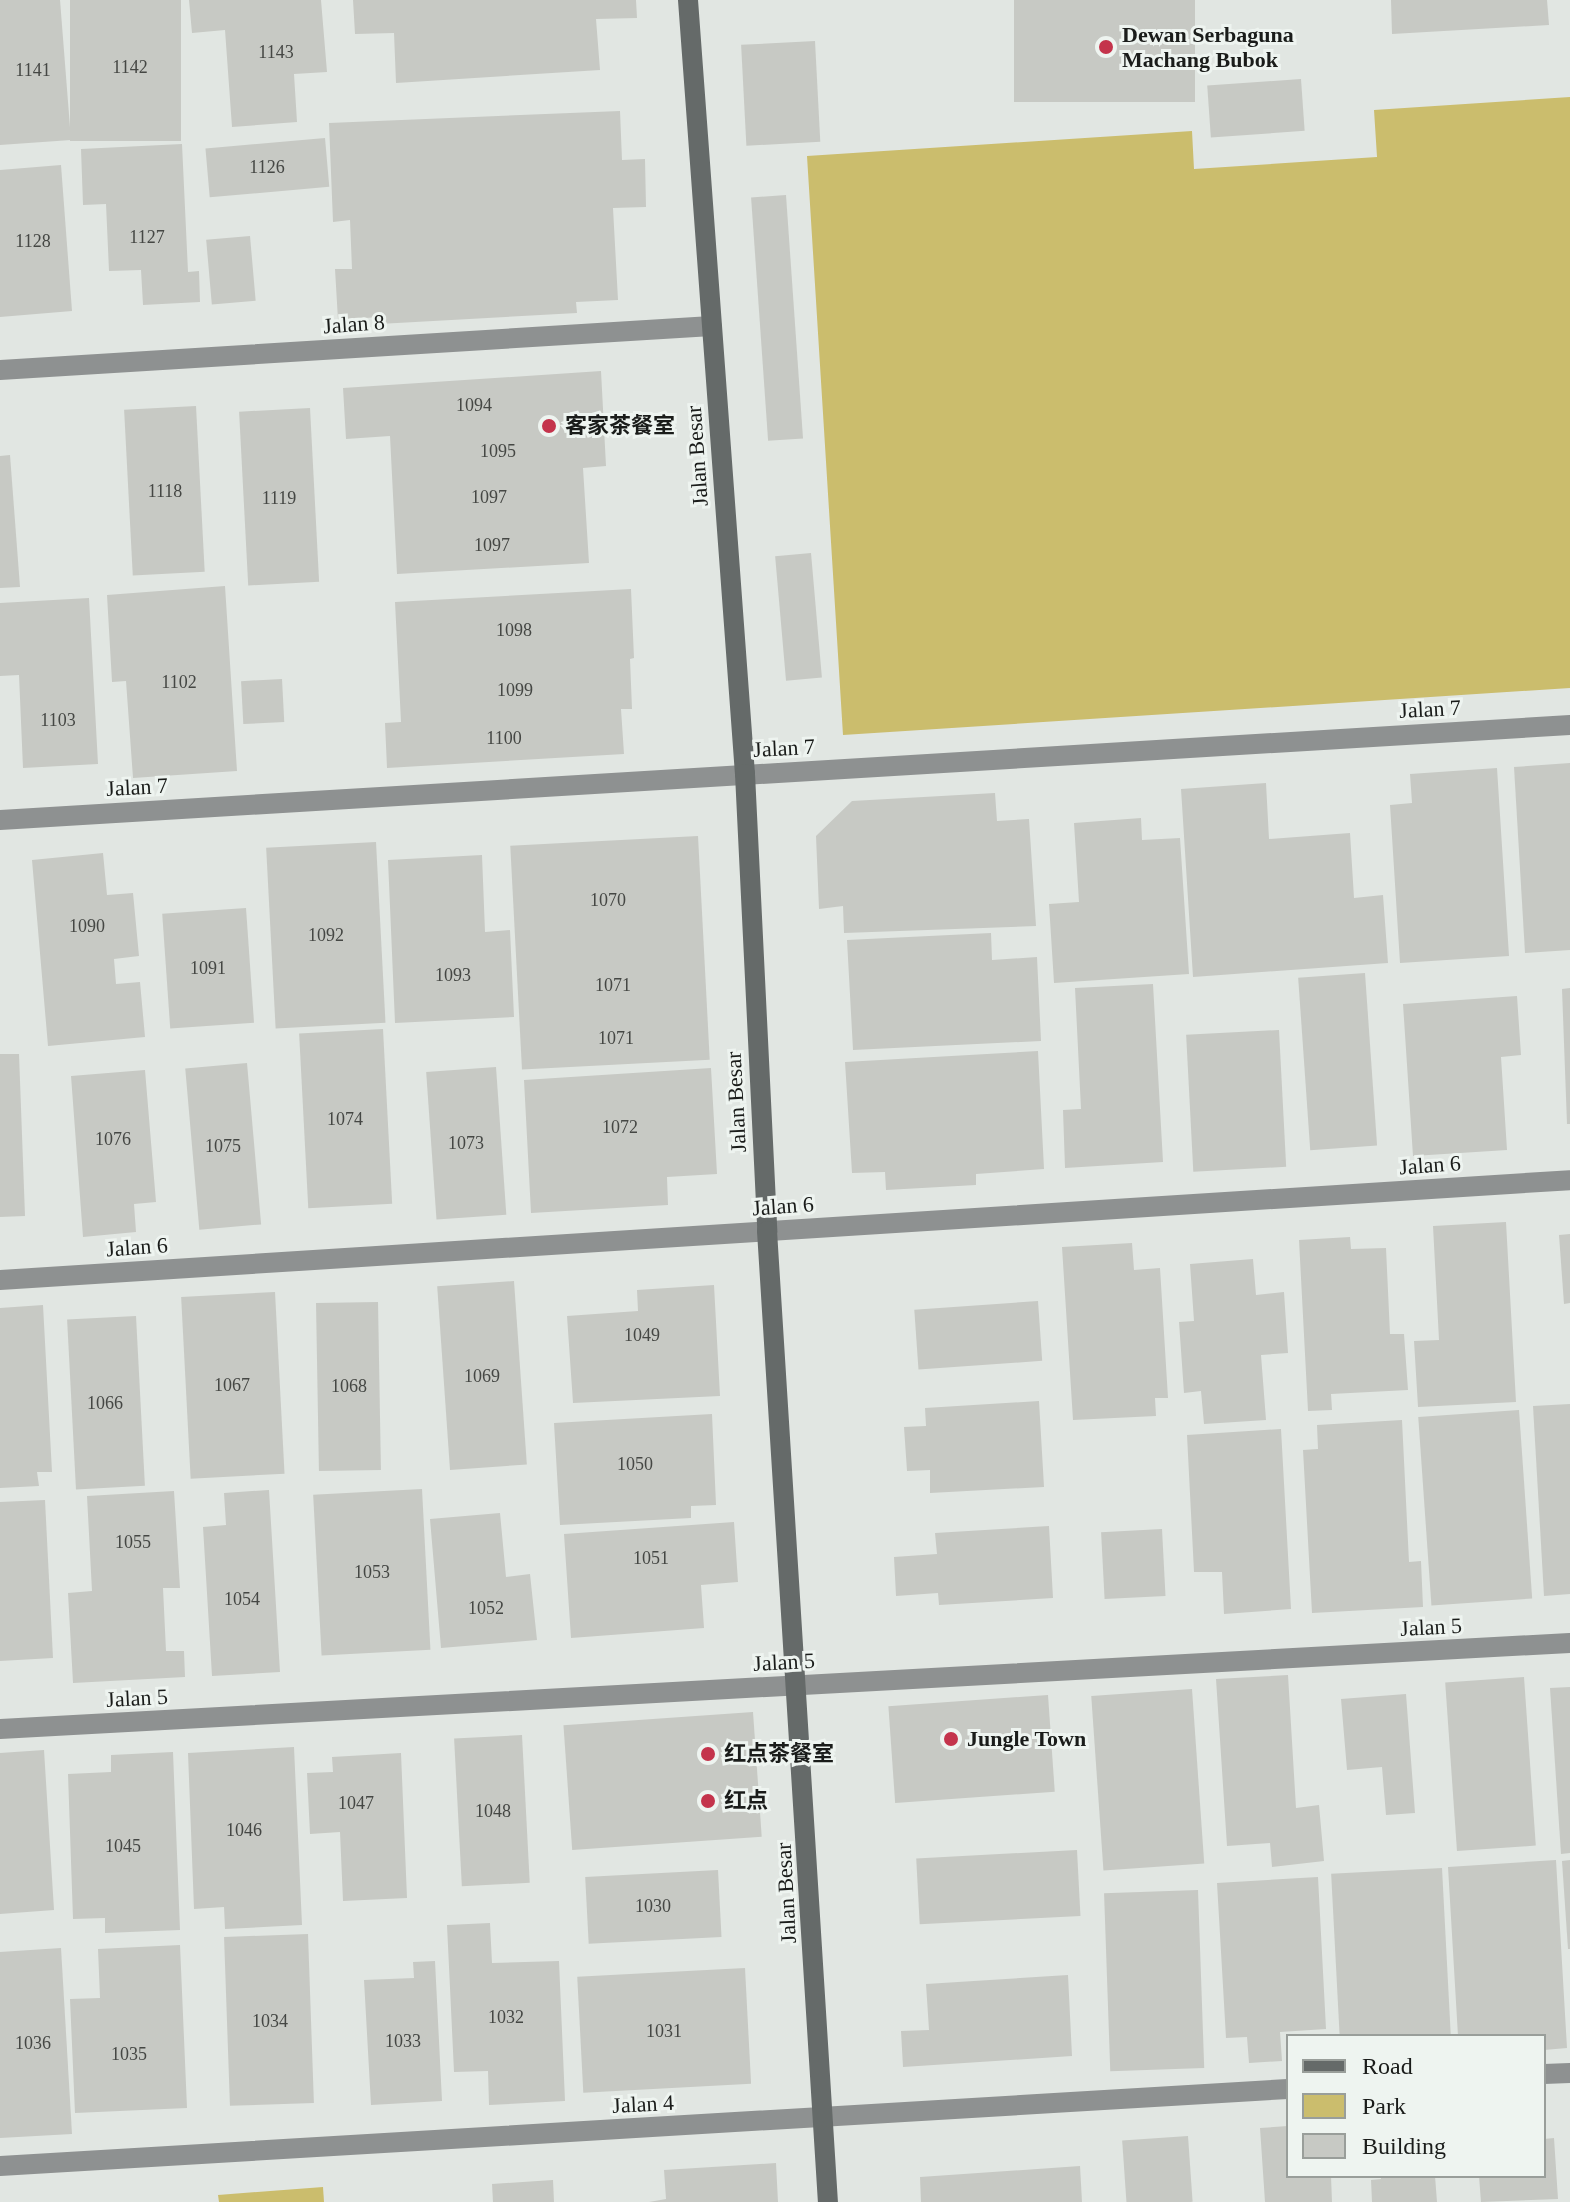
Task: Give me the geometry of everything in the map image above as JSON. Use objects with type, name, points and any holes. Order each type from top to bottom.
[{"type":"main road","name":"Jalan Besar","points":[[688,0],[745,774],[767,1231],[798,1685],[828,2202]]},
{"type":"street","name":"Jalan 8","points":[[0,370],[712,326]]},
{"type":"street","name":"Jalan 7","points":[[0,820],[1570,725]]},
{"type":"street","name":"Jalan 6","points":[[0,1280],[1570,1180]]},
{"type":"street","name":"Jalan 5","points":[[0,1729],[1570,1643]]},
{"type":"street","points":[[1546,2074],[1570,2073]]},
{"type":"street","name":"Jalan 4","points":[[0,2166],[1286,2089]]},
{"type":"green space","points":[[1570,97],[1570,688],[843,735],[807,156],[1192,131],[1194,169],[1377,157],[1374,110]]},
{"type":"green space","points":[[323,2187],[324,2202],[219,2202],[218,2195]]},
{"type":"building","points":[[0,0],[60,0],[71,140],[0,145]]},
{"type":"building","points":[[70,0],[181,0],[181,141],[70,141]]},
{"type":"building","points":[[189,0],[321,0],[327,72],[294,74],[297,122],[232,127],[225,30],[192,33]]},
{"type":"building","points":[[353,0],[636,0],[637,18],[596,19],[600,70],[396,83],[394,33],[355,34]]},
{"type":"building","name":"Dewan Serbaguna Machang Bubok","points":[[1014,0],[1195,0],[1195,102],[1014,102]]},
{"type":"building","points":[[1391,0],[1547,0],[1549,25],[1392,34]]},
{"type":"building","points":[[815,41],[820,142],[746,146],[741,45]]},
{"type":"building","points":[[1301,79],[1305,131],[1211,137],[1207,86]]},
{"type":"building","points":[[620,111],[622,160],[645,159],[646,207],[613,208],[618,300],[576,302],[577,313],[379,324],[379,317],[338,320],[335,269],[352,269],[350,220],[333,222],[329,123]]},
{"type":"building","points":[[325,138],[329,187],[210,197],[205,148]]},
{"type":"building","points":[[182,144],[188,272],[199,271],[200,302],[143,305],[141,270],[109,271],[106,204],[83,205],[81,149]]},
{"type":"building","points":[[61,165],[72,311],[0,317],[0,170]]},
{"type":"building","points":[[786,195],[803,438],[768,441],[751,197]]},
{"type":"building","points":[[250,236],[256,301],[212,305],[206,240]]},
{"type":"building","points":[[601,371],[606,466],[583,468],[589,563],[397,574],[390,436],[346,439],[343,388]]},
{"type":"building","points":[[196,406],[205,572],[133,576],[124,410]]},
{"type":"building","points":[[310,408],[319,582],[248,585],[239,412]]},
{"type":"building","points":[[10,455],[20,587],[0,588],[0,456]]},
{"type":"building","points":[[811,553],[822,678],[786,681],[775,556]]},
{"type":"building","points":[[225,586],[237,771],[133,778],[126,681],[112,682],[107,595]]},
{"type":"building","points":[[631,589],[634,658],[630,659],[632,709],[621,709],[624,754],[387,768],[385,723],[401,722],[395,602]]},
{"type":"building","points":[[89,598],[98,764],[23,768],[19,675],[0,676],[0,603]]},
{"type":"building","points":[[282,679],[284,722],[243,724],[241,681]]},
{"type":"building","points":[[1570,763],[1570,950],[1525,953],[1514,767]]},
{"type":"building","points":[[1497,768],[1509,956],[1400,963],[1390,805],[1412,803],[1410,774]]},
{"type":"building","points":[[1266,783],[1269,839],[1350,833],[1354,898],[1383,895],[1388,963],[1193,977],[1181,789]]},
{"type":"building","points":[[995,793],[997,821],[1029,819],[1036,926],[844,933],[843,906],[819,909],[816,836],[852,801]]},
{"type":"building","points":[[1141,818],[1142,840],[1180,838],[1189,974],[1054,983],[1049,904],[1079,902],[1074,823]]},
{"type":"building","points":[[698,836],[710,1060],[522,1070],[510,846]]},
{"type":"building","points":[[376,842],[385,1023],[276,1029],[266,848]]},
{"type":"building","points":[[103,853],[107,895],[133,893],[139,956],[114,959],[116,984],[140,982],[145,1037],[48,1046],[32,860]]},
{"type":"building","points":[[482,855],[485,932],[510,930],[514,1017],[395,1023],[388,860]]},
{"type":"building","points":[[246,908],[254,1023],[170,1029],[162,914]]},
{"type":"building","points":[[991,933],[992,960],[1037,957],[1041,1041],[853,1050],[847,940]]},
{"type":"building","points":[[1365,973],[1377,1146],[1310,1150],[1298,978]]},
{"type":"building","points":[[1153,984],[1163,1162],[1065,1168],[1063,1110],[1081,1109],[1075,988]]},
{"type":"building","points":[[1570,988],[1570,1124],[1567,1124],[1562,989]]},
{"type":"building","points":[[1517,996],[1521,1055],[1501,1057],[1507,1150],[1413,1156],[1403,1004]]},
{"type":"building","points":[[383,1029],[392,1204],[308,1208],[299,1033]]},
{"type":"building","points":[[1279,1030],[1286,1167],[1193,1172],[1186,1035]]},
{"type":"building","points":[[1038,1051],[1044,1169],[976,1174],[976,1185],[886,1190],[885,1172],[852,1173],[845,1062]]},
{"type":"building","points":[[0,1054],[19,1054],[25,1216],[0,1217]]},
{"type":"building","points":[[247,1063],[261,1224],[199,1230],[185,1068]]},
{"type":"building","points":[[496,1067],[506,1215],[436,1220],[426,1072]]},
{"type":"building","points":[[711,1068],[717,1174],[667,1177],[668,1205],[531,1213],[524,1080]]},
{"type":"building","points":[[145,1070],[156,1202],[134,1204],[136,1232],[83,1237],[71,1076]]},
{"type":"building","points":[[1506,1222],[1516,1402],[1418,1407],[1414,1341],[1439,1340],[1433,1226]]},
{"type":"building","points":[[1570,1234],[1570,1303],[1564,1304],[1559,1235]]},
{"type":"building","points":[[1350,1237],[1351,1249],[1386,1248],[1390,1334],[1404,1334],[1408,1390],[1331,1394],[1332,1410],[1308,1411],[1299,1240]]},
{"type":"building","points":[[1132,1243],[1134,1270],[1160,1268],[1168,1398],[1155,1398],[1156,1416],[1073,1420],[1062,1247]]},
{"type":"building","points":[[1253,1259],[1256,1295],[1284,1292],[1288,1353],[1261,1355],[1266,1420],[1204,1424],[1201,1391],[1184,1393],[1179,1322],[1194,1321],[1190,1264]]},
{"type":"building","points":[[514,1281],[527,1465],[450,1470],[437,1286]]},
{"type":"building","points":[[714,1285],[720,1396],[573,1403],[567,1316],[638,1311],[637,1290]]},
{"type":"building","points":[[275,1292],[285,1474],[191,1479],[181,1297]]},
{"type":"building","points":[[1038,1301],[1042,1361],[918,1370],[914,1310]]},
{"type":"building","points":[[378,1302],[381,1470],[319,1471],[316,1303]]},
{"type":"building","points":[[43,1305],[52,1472],[37,1472],[39,1486],[0,1488],[0,1308]]},
{"type":"building","points":[[136,1316],[145,1486],[76,1489],[67,1320]]},
{"type":"building","points":[[1039,1401],[1044,1487],[930,1493],[930,1470],[907,1471],[904,1427],[926,1426],[925,1408]]},
{"type":"building","points":[[1570,1404],[1570,1594],[1544,1596],[1533,1406]]},
{"type":"building","points":[[1519,1410],[1532,1599],[1431,1606],[1418,1417]]},
{"type":"building","points":[[712,1414],[716,1505],[691,1506],[691,1518],[560,1525],[554,1423]]},
{"type":"building","points":[[1402,1420],[1409,1562],[1421,1561],[1423,1607],[1312,1613],[1303,1450],[1318,1449],[1317,1425]]},
{"type":"building","points":[[1281,1429],[1291,1609],[1224,1614],[1222,1572],[1194,1572],[1187,1435]]},
{"type":"building","points":[[422,1489],[430,1650],[322,1655],[313,1495]]},
{"type":"building","points":[[269,1490],[280,1672],[212,1676],[203,1527],[226,1525],[224,1493]]},
{"type":"building","points":[[174,1491],[180,1588],[163,1588],[166,1651],[184,1651],[185,1677],[73,1683],[68,1593],[92,1591],[87,1496]]},
{"type":"building","points":[[45,1500],[53,1658],[0,1661],[0,1502]]},
{"type":"building","points":[[500,1513],[506,1577],[530,1574],[537,1640],[441,1648],[430,1519]]},
{"type":"building","points":[[734,1522],[738,1582],[701,1585],[704,1628],[571,1638],[564,1534]]},
{"type":"building","points":[[1049,1526],[1053,1598],[939,1605],[938,1593],[896,1596],[894,1557],[937,1554],[935,1533]]},
{"type":"building","points":[[1162,1529],[1166,1596],[1105,1599],[1101,1532]]},
{"type":"building","points":[[1288,1675],[1296,1808],[1319,1805],[1324,1861],[1272,1867],[1270,1843],[1227,1846],[1216,1679]]},
{"type":"building","points":[[1524,1677],[1536,1846],[1457,1851],[1445,1683]]},
{"type":"building","points":[[1570,1687],[1570,1853],[1561,1854],[1550,1688]]},
{"type":"building","points":[[1192,1689],[1204,1864],[1103,1871],[1091,1696]]},
{"type":"building","points":[[1406,1694],[1415,1813],[1386,1815],[1382,1767],[1347,1770],[1341,1699]]},
{"type":"building","points":[[1048,1695],[1055,1792],[895,1803],[888,1706]]},
{"type":"building","points":[[753,1712],[762,1837],[572,1850],[563,1725]]},
{"type":"building","points":[[522,1735],[530,1883],[462,1886],[454,1739]]},
{"type":"building","points":[[294,1747],[302,1925],[225,1929],[224,1907],[194,1909],[188,1753]]},
{"type":"building","points":[[44,1750],[54,1910],[0,1914],[0,1753]]},
{"type":"building","points":[[173,1752],[180,1930],[105,1933],[105,1918],[73,1919],[68,1774],[111,1772],[111,1755]]},
{"type":"building","points":[[401,1753],[407,1898],[343,1901],[340,1832],[310,1834],[307,1773],[333,1772],[332,1757]]},
{"type":"building","points":[[1077,1850],[1080,1916],[920,1924],[916,1858]]},
{"type":"building","points":[[1556,1860],[1567,2048],[1546,2050],[1546,2034],[1458,2034],[1448,1867]]},
{"type":"building","points":[[1570,1860],[1570,1949],[1568,1949],[1562,1861]]},
{"type":"building","points":[[1442,1868],[1451,2034],[1340,2034],[1331,1874]]},
{"type":"building","points":[[718,1870],[722,1937],[589,1944],[585,1877]]},
{"type":"building","points":[[1318,1877],[1326,2029],[1280,2032],[1282,2061],[1249,2063],[1247,2037],[1226,2038],[1217,1883]]},
{"type":"building","points":[[1198,1890],[1204,2068],[1110,2071],[1104,1893]]},
{"type":"building","points":[[490,1923],[492,1963],[559,1961],[565,2101],[489,2105],[488,2071],[454,2072],[447,1925]]},
{"type":"building","points":[[308,1934],[314,2103],[230,2106],[224,1937]]},
{"type":"building","points":[[180,1945],[187,2108],[75,2113],[70,1999],[100,1998],[98,1949]]},
{"type":"building","points":[[61,1948],[72,2134],[0,2138],[0,1952]]},
{"type":"building","points":[[435,1961],[442,2101],[371,2105],[364,1980],[414,1978],[413,1962]]},
{"type":"building","points":[[745,1968],[751,2084],[583,2093],[577,1977]]},
{"type":"building","points":[[1068,1975],[1072,2056],[903,2067],[901,2031],[929,2030],[926,1984]]},
{"type":"building","points":[[1286,2126],[1286,2178],[1331,2178],[1332,2202],[1265,2202],[1260,2128]]},
{"type":"building","points":[[1188,2136],[1193,2202],[1126,2202],[1122,2141]]},
{"type":"building","points":[[1554,2138],[1558,2199],[1481,2202],[1479,2178],[1546,2178],[1546,2139]]},
{"type":"building","points":[[776,2163],[778,2202],[649,2202],[666,2199],[664,2170]]},
{"type":"building","points":[[1080,2166],[1082,2202],[921,2202],[920,2177]]},
{"type":"building","points":[[1435,2178],[1437,2202],[1372,2202],[1371,2180]]},
{"type":"building","points":[[553,2180],[554,2202],[493,2202],[492,2184]]},
{"type":"place","name":"Dewan Serbaguna Machang Bubok","points":[[1106,47]]},
{"type":"place","name":"客家茶餐室","points":[[549,426]]},
{"type":"place","name":"Jungle Town","points":[[951,1739]]},
{"type":"place","name":"红点茶餐室","points":[[708,1754]]},
{"type":"place","name":"红点","points":[[708,1801]]}]
